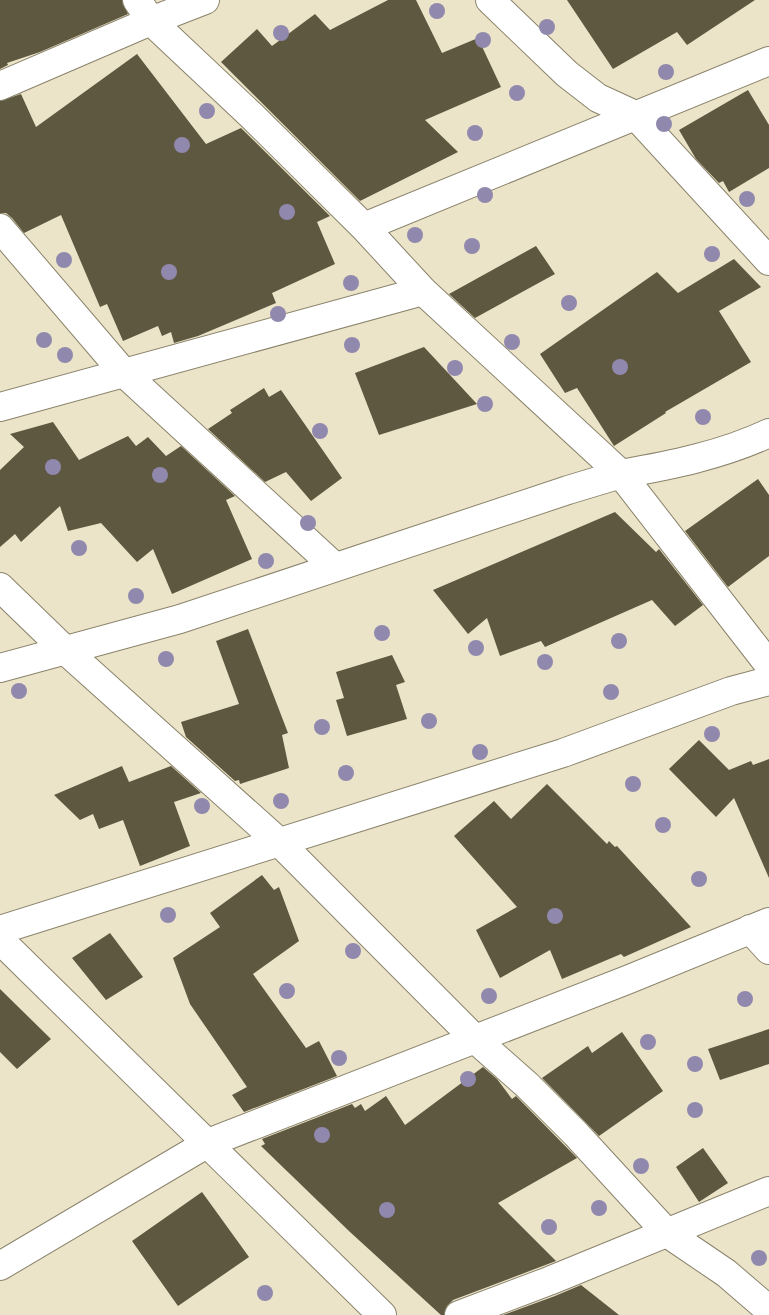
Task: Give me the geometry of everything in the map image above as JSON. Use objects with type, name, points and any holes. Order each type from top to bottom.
[{"type":"street","points":[[0,86],[144,11],[205,0]]},
{"type":"street","points":[[490,0],[567,74],[598,98],[635,115],[769,261]]},
{"type":"street","points":[[144,11],[364,227],[423,291],[621,474],[769,665]]},
{"type":"street","points":[[364,227],[769,61]]},
{"type":"street","points":[[0,228],[124,373],[335,567]]},
{"type":"street","points":[[0,407],[423,291]]},
{"type":"street","points":[[0,668],[180,619],[568,490],[621,474],[680,464],[744,445],[769,433]]},
{"type":"street","points":[[0,587],[65,650],[280,843],[475,1039],[541,1099],[667,1233],[726,1272],[769,1310]]},
{"type":"street","points":[[0,930],[563,753],[731,691],[769,681]]},
{"type":"street","points":[[0,1266],[208,1143],[760,926],[769,950]]},
{"type":"street","points":[[0,940],[382,1315]]},
{"type":"street","points":[[459,1315],[549,1282],[769,1191]]},
{"type":"building","points":[[0,0],[122,0],[128,14],[40,52],[7,63],[8,65],[0,69]]},
{"type":"building","points":[[388,0],[416,0],[442,53],[478,38],[501,87],[425,120],[458,152],[360,201],[221,62],[257,29],[272,46],[315,14],[330,30]]},
{"type":"building","points":[[567,0],[755,0],[687,45],[677,32],[613,69]]},
{"type":"building","points":[[137,54],[206,144],[241,128],[330,216],[317,222],[335,264],[272,293],[276,303],[198,336],[174,343],[171,332],[162,336],[158,326],[123,341],[107,304],[100,307],[61,215],[24,233],[6,213],[0,213],[0,101],[21,94],[36,127]]},
{"type":"building","points":[[748,90],[769,125],[769,168],[729,192],[723,181],[719,183],[696,159],[679,130]]},
{"type":"building","points":[[536,246],[555,274],[475,318],[449,294]]},
{"type":"building","points":[[734,259],[761,287],[719,311],[751,362],[665,412],[614,446],[577,388],[565,393],[540,354],[657,272],[678,293]]},
{"type":"building","points":[[424,347],[477,404],[379,435],[355,373]]},
{"type":"building","points":[[264,388],[269,397],[281,390],[342,478],[311,501],[286,472],[265,482],[208,429],[232,413],[230,410]]},
{"type":"building","points":[[53,422],[79,460],[128,436],[136,446],[148,437],[166,456],[181,446],[235,496],[226,500],[252,559],[172,594],[153,549],[137,562],[101,523],[68,531],[60,506],[21,542],[15,534],[0,547],[0,470],[24,447],[10,434]]},
{"type":"building","points":[[758,479],[769,495],[769,556],[728,587],[685,531]]},
{"type":"building","points":[[615,512],[656,552],[659,549],[703,605],[675,626],[652,600],[545,647],[541,641],[500,656],[487,618],[468,634],[433,590]]},
{"type":"building","points":[[248,629],[288,733],[282,735],[289,768],[240,784],[239,780],[235,781],[186,737],[181,722],[239,704],[216,641]]},
{"type":"building","points":[[392,655],[405,682],[396,685],[407,719],[347,736],[336,700],[344,698],[336,672]]},
{"type":"building","points":[[699,740],[729,770],[751,761],[753,765],[769,759],[769,878],[734,798],[716,817],[669,769]]},
{"type":"building","points":[[122,766],[129,782],[171,766],[201,793],[174,802],[190,846],[140,866],[123,820],[99,829],[93,814],[80,820],[54,795]]},
{"type":"building","points":[[547,784],[607,844],[609,841],[615,847],[617,846],[691,927],[624,957],[621,954],[562,979],[550,950],[500,978],[476,930],[517,907],[454,836],[494,801],[511,819]]},
{"type":"building","points":[[262,875],[274,890],[279,887],[299,941],[253,974],[306,1048],[319,1041],[337,1076],[244,1112],[232,1095],[247,1087],[190,1004],[173,958],[220,927],[210,913]]},
{"type":"building","points":[[110,933],[143,977],[106,1000],[72,958]]},
{"type":"building","points":[[0,989],[51,1039],[17,1069],[0,1052]]},
{"type":"building","points":[[769,1029],[769,1064],[720,1080],[708,1049]]},
{"type":"building","points":[[622,1032],[663,1091],[599,1136],[542,1078],[588,1046],[592,1053]]},
{"type":"building","points":[[483,1067],[497,1079],[512,1099],[516,1096],[577,1158],[498,1203],[556,1261],[453,1300],[447,1306],[444,1315],[441,1315],[350,1232],[261,1146],[265,1144],[262,1139],[352,1104],[355,1108],[361,1104],[365,1111],[386,1096],[405,1125]]},
{"type":"building","points":[[703,1148],[728,1183],[699,1202],[676,1167]]},
{"type":"building","points":[[202,1192],[249,1257],[178,1306],[132,1241]]},
{"type":"building","points":[[581,1285],[619,1315],[503,1315],[555,1296]]}]
